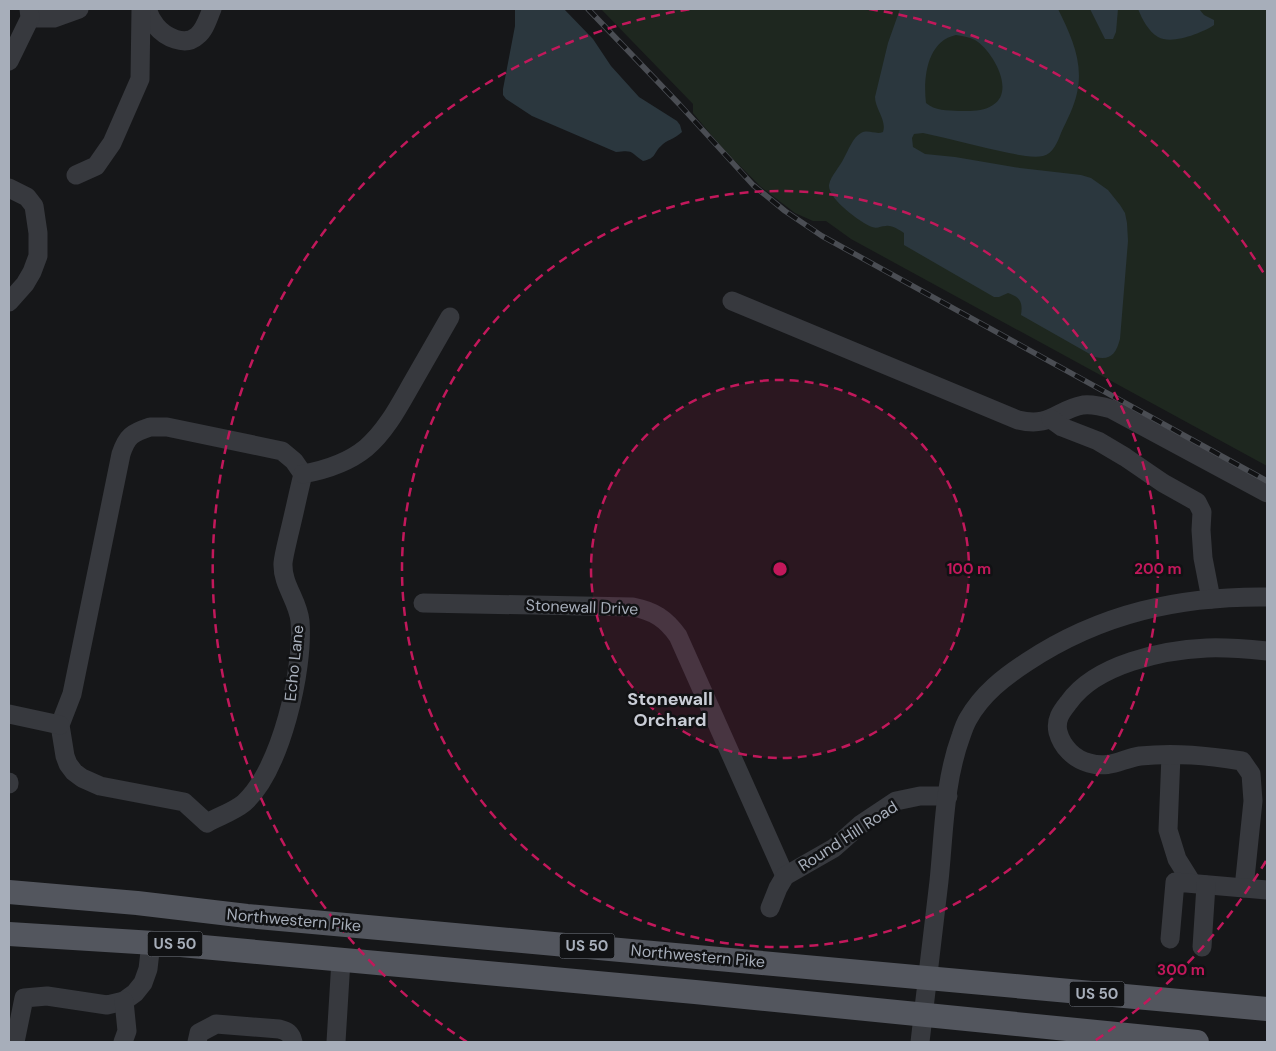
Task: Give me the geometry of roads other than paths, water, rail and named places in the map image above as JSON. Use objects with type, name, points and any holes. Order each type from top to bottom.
[{"type":"main road","name":"Northwestern Pike","points":[[9,892],[1267,1009]]},
{"type":"main road","points":[[342,960],[344,947],[353,939],[384,928]]},
{"type":"main road","name":"US 50","points":[[9,934],[151,943],[695,992],[1197,1042]]},
{"type":"street","points":[[9,61],[30,13],[54,18],[78,9]]},
{"type":"street","points":[[76,175],[96,166],[112,143],[140,79],[142,9]]},
{"type":"street","points":[[147,9],[156,26],[163,33],[183,41],[191,40],[198,36],[203,30],[212,9]]},
{"type":"street","points":[[9,188],[27,198],[34,206],[38,233],[38,256],[28,278],[9,302]]},
{"type":"street","points":[[732,301],[1018,420],[1038,422],[1050,420],[1069,409],[1084,405],[1111,408],[1267,493]]},
{"type":"street","points":[[9,714],[60,725],[72,694],[121,454],[130,436],[150,427],[167,427],[276,450],[289,456],[303,474],[320,471],[350,459],[366,448],[380,433],[398,408],[450,318]]},
{"type":"street","points":[[1050,420],[1062,427],[1098,441],[1163,483],[1198,502],[1202,512],[1203,558],[1212,599]]},
{"type":"street","name":"Echo Lane","points":[[60,725],[68,764],[82,778],[100,786],[184,802],[207,822],[236,808],[252,793],[274,758],[287,719],[299,653],[300,619],[284,578],[283,562],[303,474]]},
{"type":"street","points":[[920,1042],[954,756],[967,720],[984,695],[1009,674],[1049,648],[1096,625],[1128,614],[1162,606],[1212,599],[1267,597]]},
{"type":"street","name":"Stonewall Drive","points":[[423,603],[633,607],[660,616],[678,636],[785,876]]},
{"type":"street","points":[[1244,888],[1253,801],[1251,774],[1242,761],[1204,756],[1171,755],[1139,757],[1114,765],[1090,764],[1069,752],[1062,743],[1058,733],[1057,722],[1072,697],[1084,685],[1099,676],[1143,659],[1177,651],[1206,648],[1267,651]]},
{"type":"street","points":[[1171,755],[1168,830],[1177,859],[1199,884],[1202,947]]},
{"type":"street","name":"Round Hill Road","points":[[770,908],[785,876],[834,848],[860,825],[896,801],[920,796],[948,796]]},
{"type":"street","points":[[1170,939],[1175,882],[1267,890]]},
{"type":"street","points":[[15,1042],[16,998],[47,996],[107,1005],[124,1002],[135,993],[143,982],[148,969],[151,943]]},
{"type":"street","points":[[336,1042],[342,960]]},
{"type":"street","points":[[123,1042],[127,1031],[124,1002]]},
{"type":"street","points":[[197,1042],[200,1033],[216,1024],[278,1029],[288,1032],[293,1042]]},
{"type":"railway","points":[[588,9],[753,185],[785,211],[822,236],[1267,481]]},
{"type":"district","name":"Stonewall Orchard","points":[[670,710]]}]
